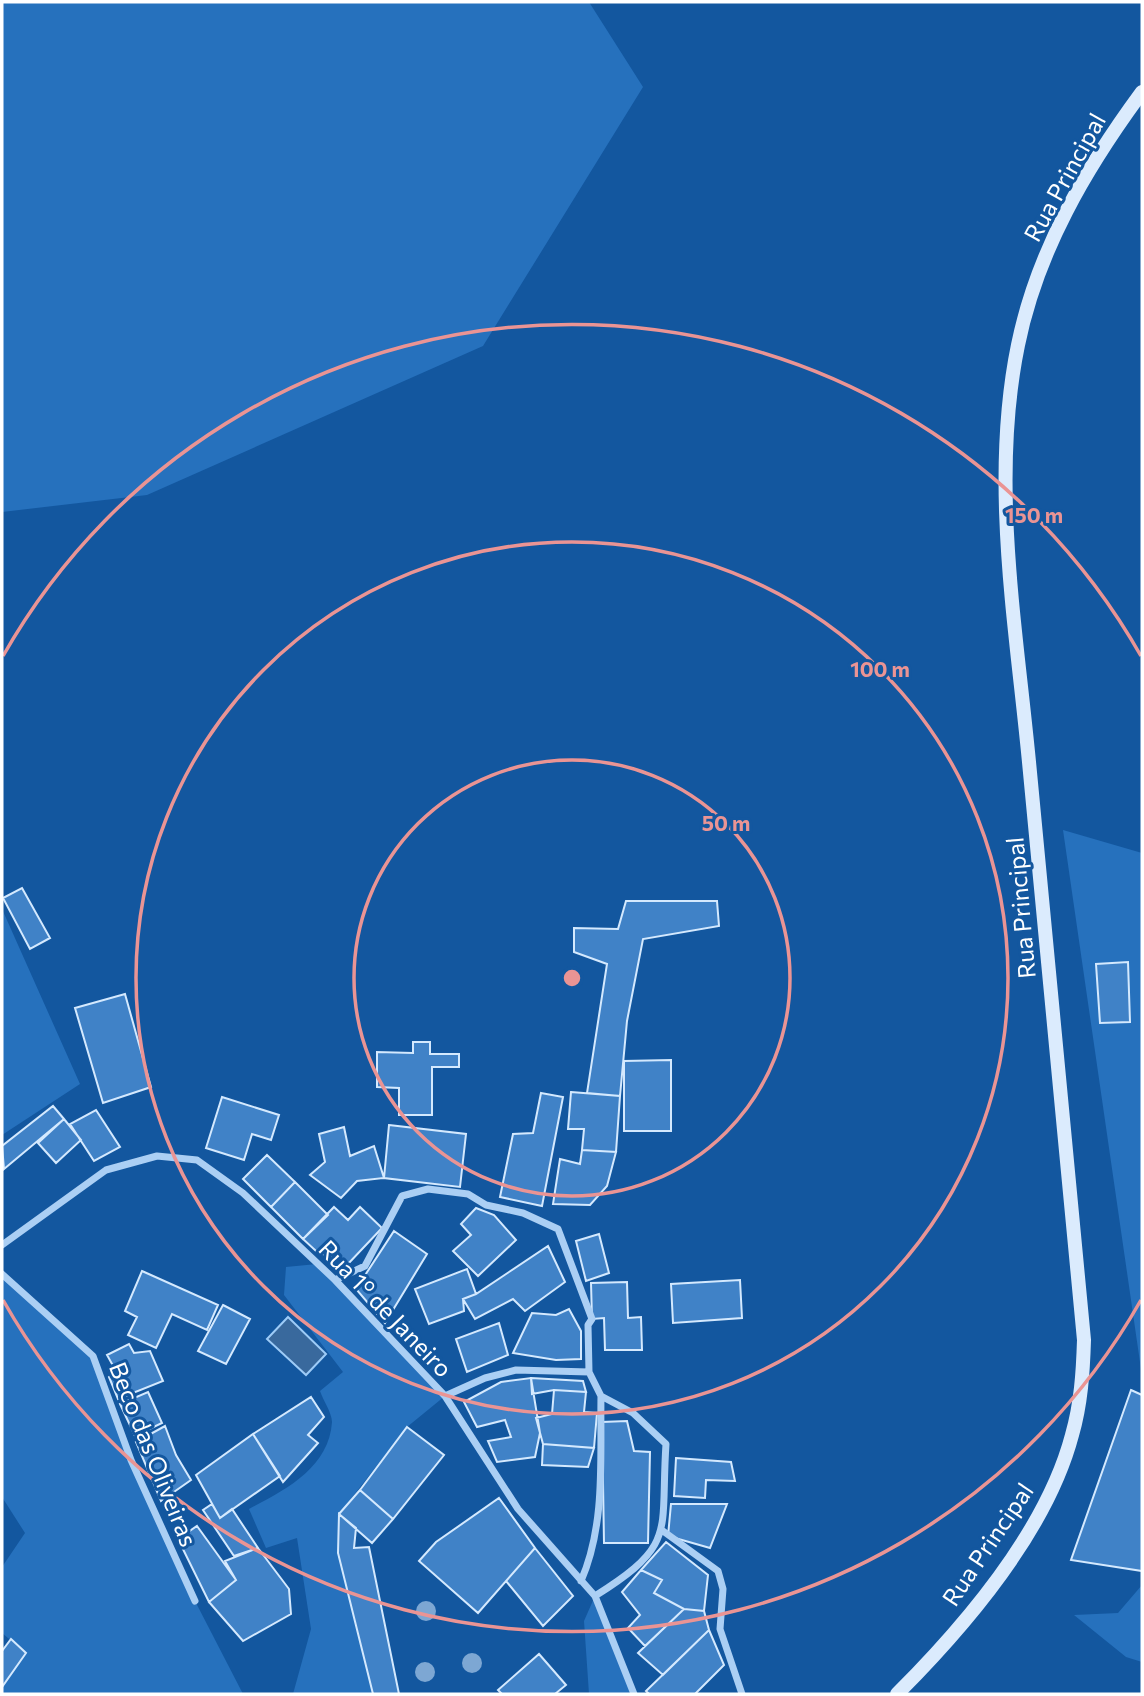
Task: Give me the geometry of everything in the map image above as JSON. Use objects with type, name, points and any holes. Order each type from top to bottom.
[{"type":"street","name":"Rua Principal","points":[[897,1694],[935,1656],[960,1625],[1032,1525],[1056,1480],[1072,1436],[1082,1387],[1084,1340],[1010,566],[1008,434],[1018,343],[1044,259],[1091,167],[1142,92]]},
{"type":"street","name":"Rua 1º de Janeiro","points":[[2,1245],[106,1170],[157,1156],[197,1160],[243,1193],[335,1280],[445,1396],[518,1509],[595,1596],[634,1694]]},
{"type":"street","points":[[335,1280],[365,1266],[402,1196],[428,1189],[468,1194],[486,1205],[523,1213],[558,1229],[592,1319],[588,1325],[589,1373],[601,1396],[599,1498],[592,1556],[581,1581]]},
{"type":"street","name":"Beco das Oliveiras","points":[[2,1274],[93,1356],[131,1460],[195,1601]]},
{"type":"street","points":[[445,1396],[485,1378],[516,1370],[589,1373]]},
{"type":"street","points":[[595,1596],[634,1572],[657,1546],[663,1531],[666,1444],[633,1413],[601,1396]]},
{"type":"street","points":[[663,1531],[718,1571],[723,1589],[720,1629],[742,1694]]},
{"type":"shaded area","points":[[2,2],[589,2],[643,87],[483,346],[147,495],[2,512]]},
{"type":"shaded area","points":[[1063,830],[1142,853],[1142,1376]]},
{"type":"shaded area","points":[[2,909],[80,1084],[2,1135]]},
{"type":"shaded area","points":[[317,1264],[445,1396],[407,1427],[339,1514],[338,1553],[373,1694],[293,1694],[311,1629],[297,1538],[266,1548],[249,1509],[303,1476],[323,1452],[329,1438],[332,1418],[320,1391],[343,1372],[284,1295],[286,1267]]},
{"type":"shaded area","points":[[2,1274],[93,1356],[131,1460],[195,1601],[243,1694],[2,1694],[2,1687],[26,1653],[2,1633],[2,1567],[25,1533],[2,1497]]},
{"type":"shaded area","points":[[288,1317],[326,1354],[306,1375],[267,1339]]},
{"type":"shaded area","points":[[1142,1585],[1142,1662],[1126,1657],[1074,1615],[1118,1613]]},
{"type":"shaded area","points":[[595,1596],[634,1694],[589,1694],[584,1621]]},
{"type":"building","points":[[22,888],[50,938],[30,949],[3,898]]},
{"type":"building","points":[[626,901],[717,901],[719,926],[643,939],[627,1021],[620,1096],[587,1093],[607,964],[574,952],[574,928],[618,929]]},
{"type":"building","points":[[1128,962],[1130,1022],[1100,1023],[1096,964]]},
{"type":"building","points":[[125,994],[151,1087],[103,1103],[75,1008]]},
{"type":"building","points":[[413,1042],[430,1042],[430,1054],[459,1054],[459,1067],[432,1067],[432,1115],[399,1115],[399,1088],[377,1087],[377,1052],[413,1053]]},
{"type":"building","points":[[671,1060],[671,1131],[624,1131],[624,1061]]},
{"type":"building","points":[[571,1092],[620,1096],[616,1152],[582,1150],[584,1129],[568,1129]]},
{"type":"building","points":[[541,1093],[563,1097],[542,1206],[500,1197],[513,1134],[533,1133]]},
{"type":"building","points":[[222,1097],[279,1115],[271,1140],[252,1134],[244,1160],[206,1148]]},
{"type":"building","points":[[53,1106],[64,1119],[4,1169],[2,1146]]},
{"type":"building","points":[[96,1110],[120,1147],[94,1161],[70,1124]]},
{"type":"building","points":[[64,1119],[81,1140],[56,1163],[38,1143]]},
{"type":"building","points":[[389,1125],[466,1134],[460,1187],[384,1178]]},
{"type":"building","points":[[344,1127],[350,1156],[374,1146],[384,1178],[357,1181],[341,1198],[310,1175],[325,1162],[319,1134]]},
{"type":"building","points":[[582,1150],[616,1152],[607,1186],[590,1205],[553,1204],[560,1159],[580,1164]]},
{"type":"building","points":[[267,1155],[295,1182],[271,1207],[243,1179]]},
{"type":"building","points":[[295,1182],[328,1215],[303,1239],[271,1207]]},
{"type":"building","points":[[334,1207],[348,1220],[360,1207],[382,1228],[347,1265],[316,1251],[303,1239]]},
{"type":"building","points":[[476,1208],[494,1215],[516,1240],[478,1276],[453,1251],[471,1235],[461,1224]]},
{"type":"building","points":[[394,1231],[427,1254],[385,1323],[356,1289]]},
{"type":"building","points":[[599,1234],[609,1273],[586,1281],[576,1241]]},
{"type":"building","points":[[548,1246],[565,1282],[525,1311],[513,1299],[475,1319],[463,1299],[476,1294]]},
{"type":"building","points":[[467,1269],[476,1294],[463,1299],[464,1311],[429,1324],[415,1289]]},
{"type":"building","points":[[142,1271],[218,1305],[207,1330],[172,1314],[156,1348],[128,1335],[137,1317],[125,1311]]},
{"type":"building","points":[[740,1280],[742,1318],[673,1323],[671,1284]]},
{"type":"building","points":[[627,1282],[628,1318],[641,1317],[642,1350],[605,1350],[604,1318],[592,1319],[591,1283]]},
{"type":"building","points":[[223,1305],[250,1319],[226,1364],[198,1351]]},
{"type":"building","points":[[569,1309],[581,1331],[581,1359],[556,1360],[513,1353],[532,1313],[556,1315]]},
{"type":"building","points":[[499,1323],[508,1355],[467,1372],[456,1339]]},
{"type":"building","points":[[129,1344],[134,1353],[150,1351],[163,1381],[118,1399],[109,1377],[116,1371],[107,1355]]},
{"type":"building","points":[[531,1378],[583,1381],[586,1392],[554,1390],[532,1394]]},
{"type":"building","points":[[531,1378],[540,1433],[535,1457],[497,1462],[488,1441],[511,1437],[505,1420],[477,1427],[464,1402],[501,1382]]},
{"type":"building","points":[[554,1390],[586,1392],[584,1412],[597,1413],[594,1448],[543,1444],[536,1418],[552,1414]]},
{"type":"building","points":[[1131,1390],[1142,1395],[1142,1571],[1071,1560]]},
{"type":"building","points":[[148,1392],[162,1423],[135,1436],[120,1404]]},
{"type":"building","points":[[311,1397],[324,1417],[308,1435],[318,1443],[283,1482],[253,1434]]},
{"type":"building","points":[[627,1421],[634,1451],[650,1452],[648,1543],[604,1543],[602,1422]]},
{"type":"building","points":[[165,1426],[176,1455],[191,1480],[161,1501],[136,1442]]},
{"type":"building","points":[[407,1427],[444,1455],[393,1519],[360,1490]]},
{"type":"building","points":[[253,1434],[280,1476],[220,1518],[196,1475]]},
{"type":"building","points":[[543,1444],[594,1448],[588,1467],[542,1465]]},
{"type":"building","points":[[676,1458],[731,1462],[735,1481],[706,1480],[705,1498],[674,1496]]},
{"type":"building","points":[[360,1490],[393,1519],[372,1543],[339,1514]]},
{"type":"building","points":[[499,1498],[535,1548],[478,1613],[419,1561],[436,1542]]},
{"type":"building","points":[[212,1504],[220,1518],[232,1509],[258,1548],[234,1556],[203,1510]]},
{"type":"building","points":[[671,1504],[727,1504],[710,1548],[668,1536]]},
{"type":"building","points":[[339,1514],[356,1528],[354,1548],[369,1547],[399,1694],[373,1694],[338,1553]]},
{"type":"building","points":[[197,1526],[236,1580],[209,1602],[178,1539]]},
{"type":"building","points":[[666,1542],[708,1575],[704,1611],[684,1609],[654,1593],[662,1580],[641,1570]]},
{"type":"building","points":[[258,1548],[289,1589],[291,1614],[243,1641],[209,1602],[236,1580],[225,1561]]},
{"type":"building","points":[[535,1548],[573,1596],[543,1626],[506,1581]]},
{"type":"building","points":[[641,1570],[662,1580],[654,1593],[684,1609],[645,1646],[628,1628],[640,1615],[622,1592]]},
{"type":"building","points":[[684,1609],[704,1611],[709,1630],[663,1675],[638,1653]]},
{"type":"building","points":[[709,1630],[724,1665],[695,1694],[649,1694],[646,1691]]},
{"type":"building","points":[[11,1639],[26,1653],[2,1687],[2,1651]]},
{"type":"building","points":[[539,1654],[566,1685],[555,1694],[502,1694],[498,1690]]}]
